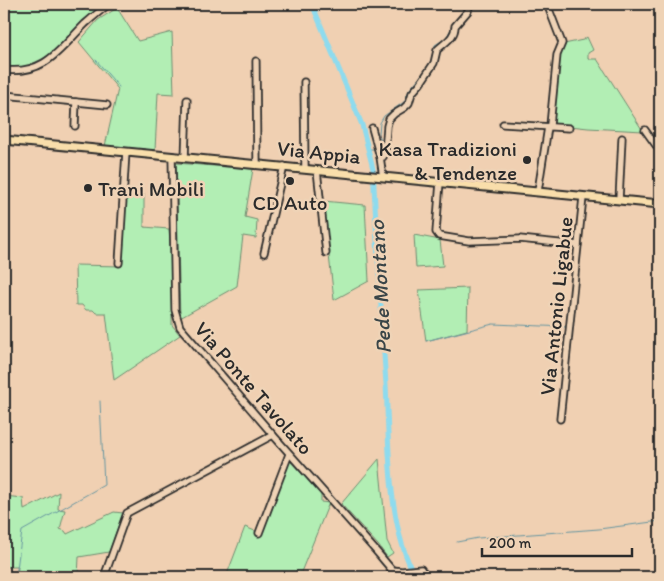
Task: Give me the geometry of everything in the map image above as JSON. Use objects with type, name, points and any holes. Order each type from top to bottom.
[{"type":"main road","name":"Via Appia","points":[[4,140],[660,204]]},
{"type":"street","points":[[4,70],[26,70],[46,62],[109,4]]},
{"type":"street","points":[[380,157],[383,157],[385,153],[389,119],[404,108],[412,93],[434,63],[437,50],[452,38],[456,26],[468,11],[470,4]]},
{"type":"street","points":[[538,191],[548,127],[550,125],[557,55],[562,43],[546,4]]},
{"type":"street","points":[[256,61],[257,164]]},
{"type":"street","points":[[304,82],[305,169]]},
{"type":"street","points":[[4,94],[107,104]]},
{"type":"street","points":[[185,158],[187,100]]},
{"type":"street","points":[[75,126],[76,102]]},
{"type":"street","points":[[503,124],[569,128]]},
{"type":"street","points":[[372,128],[383,177]]},
{"type":"street","points":[[645,130],[660,151]]},
{"type":"street","points":[[619,200],[622,138]]},
{"type":"street","points":[[119,263],[126,152]]},
{"type":"street","name":"Via Ponte Tavolato","points":[[172,157],[175,310],[180,327],[392,570]]},
{"type":"street","points":[[264,252],[284,166]]},
{"type":"street","points":[[317,170],[326,253]]},
{"type":"street","points":[[440,182],[436,232],[439,236],[469,241],[520,239],[578,245]]},
{"type":"street","name":"Via Antonio Ligabue","points":[[560,419],[583,197]]},
{"type":"street","points":[[104,577],[127,513],[273,435]]},
{"type":"street","points":[[259,533],[289,454]]},
{"type":"street","points":[[389,577],[392,570],[421,569],[426,577]]},
{"type":"green space","points":[[4,4],[104,4],[87,17],[50,55],[23,68],[4,68]]},
{"type":"green space","points":[[117,8],[138,41],[172,32],[174,94],[158,93],[155,150],[105,146],[118,89],[79,42],[98,20]]},
{"type":"green space","points":[[587,37],[593,50],[588,53],[588,59],[597,59],[643,131],[552,124],[559,55],[564,44],[583,40]]},
{"type":"green space","points":[[176,163],[253,169],[245,217],[257,220],[256,238],[243,236],[237,286],[180,318]]},
{"type":"green space","points":[[126,194],[144,194],[144,227],[169,229],[172,269],[172,325],[180,335],[114,380],[106,313],[96,313],[93,310],[86,310],[82,305],[76,305],[75,265],[122,266]]},
{"type":"green space","points":[[323,201],[365,205],[369,281],[334,300]]},
{"type":"green space","points":[[414,235],[440,240],[443,266],[416,268]]},
{"type":"green space","points":[[468,288],[467,330],[426,341],[419,290]]},
{"type":"green space","points":[[379,459],[387,541],[393,553],[387,557],[341,504]]},
{"type":"green space","points":[[289,460],[321,494],[321,502],[329,503],[299,577],[226,577],[245,527],[260,533]]},
{"type":"green space","points":[[59,492],[58,509],[65,510],[60,529],[67,534],[114,512],[123,513],[109,552],[79,557],[78,577],[17,577],[18,567],[4,567],[4,496],[23,498],[24,510]]},
{"type":"waterway","name":"Pede Montano","points":[[312,4],[362,125],[373,169],[391,484],[400,535],[416,577]]},
{"type":"waterway","points":[[454,23],[464,11]]},
{"type":"waterway","points":[[432,57],[435,45],[446,38],[452,27]]},
{"type":"waterway","points":[[96,60],[119,87]]},
{"type":"waterway","points":[[381,149],[383,147],[379,134],[380,123],[384,116],[404,102],[409,90],[425,71]]},
{"type":"waterway","name":"Pede Montano","points":[[368,149],[375,149]]},
{"type":"waterway","points":[[426,341],[493,324],[567,327]]},
{"type":"waterway","points":[[16,577],[22,531],[104,485],[100,401]]},
{"type":"waterway","points":[[457,542],[478,538],[599,529],[660,521]]},
{"type":"waterway","points":[[379,561],[388,571],[386,577]]},
{"type":"place","name":"Kasa Tradizioni & Tendenze","points":[[527,160]]},
{"type":"place","name":"CD Auto","points":[[290,181]]},
{"type":"place","name":"Trani Mobili","points":[[88,188]]}]
